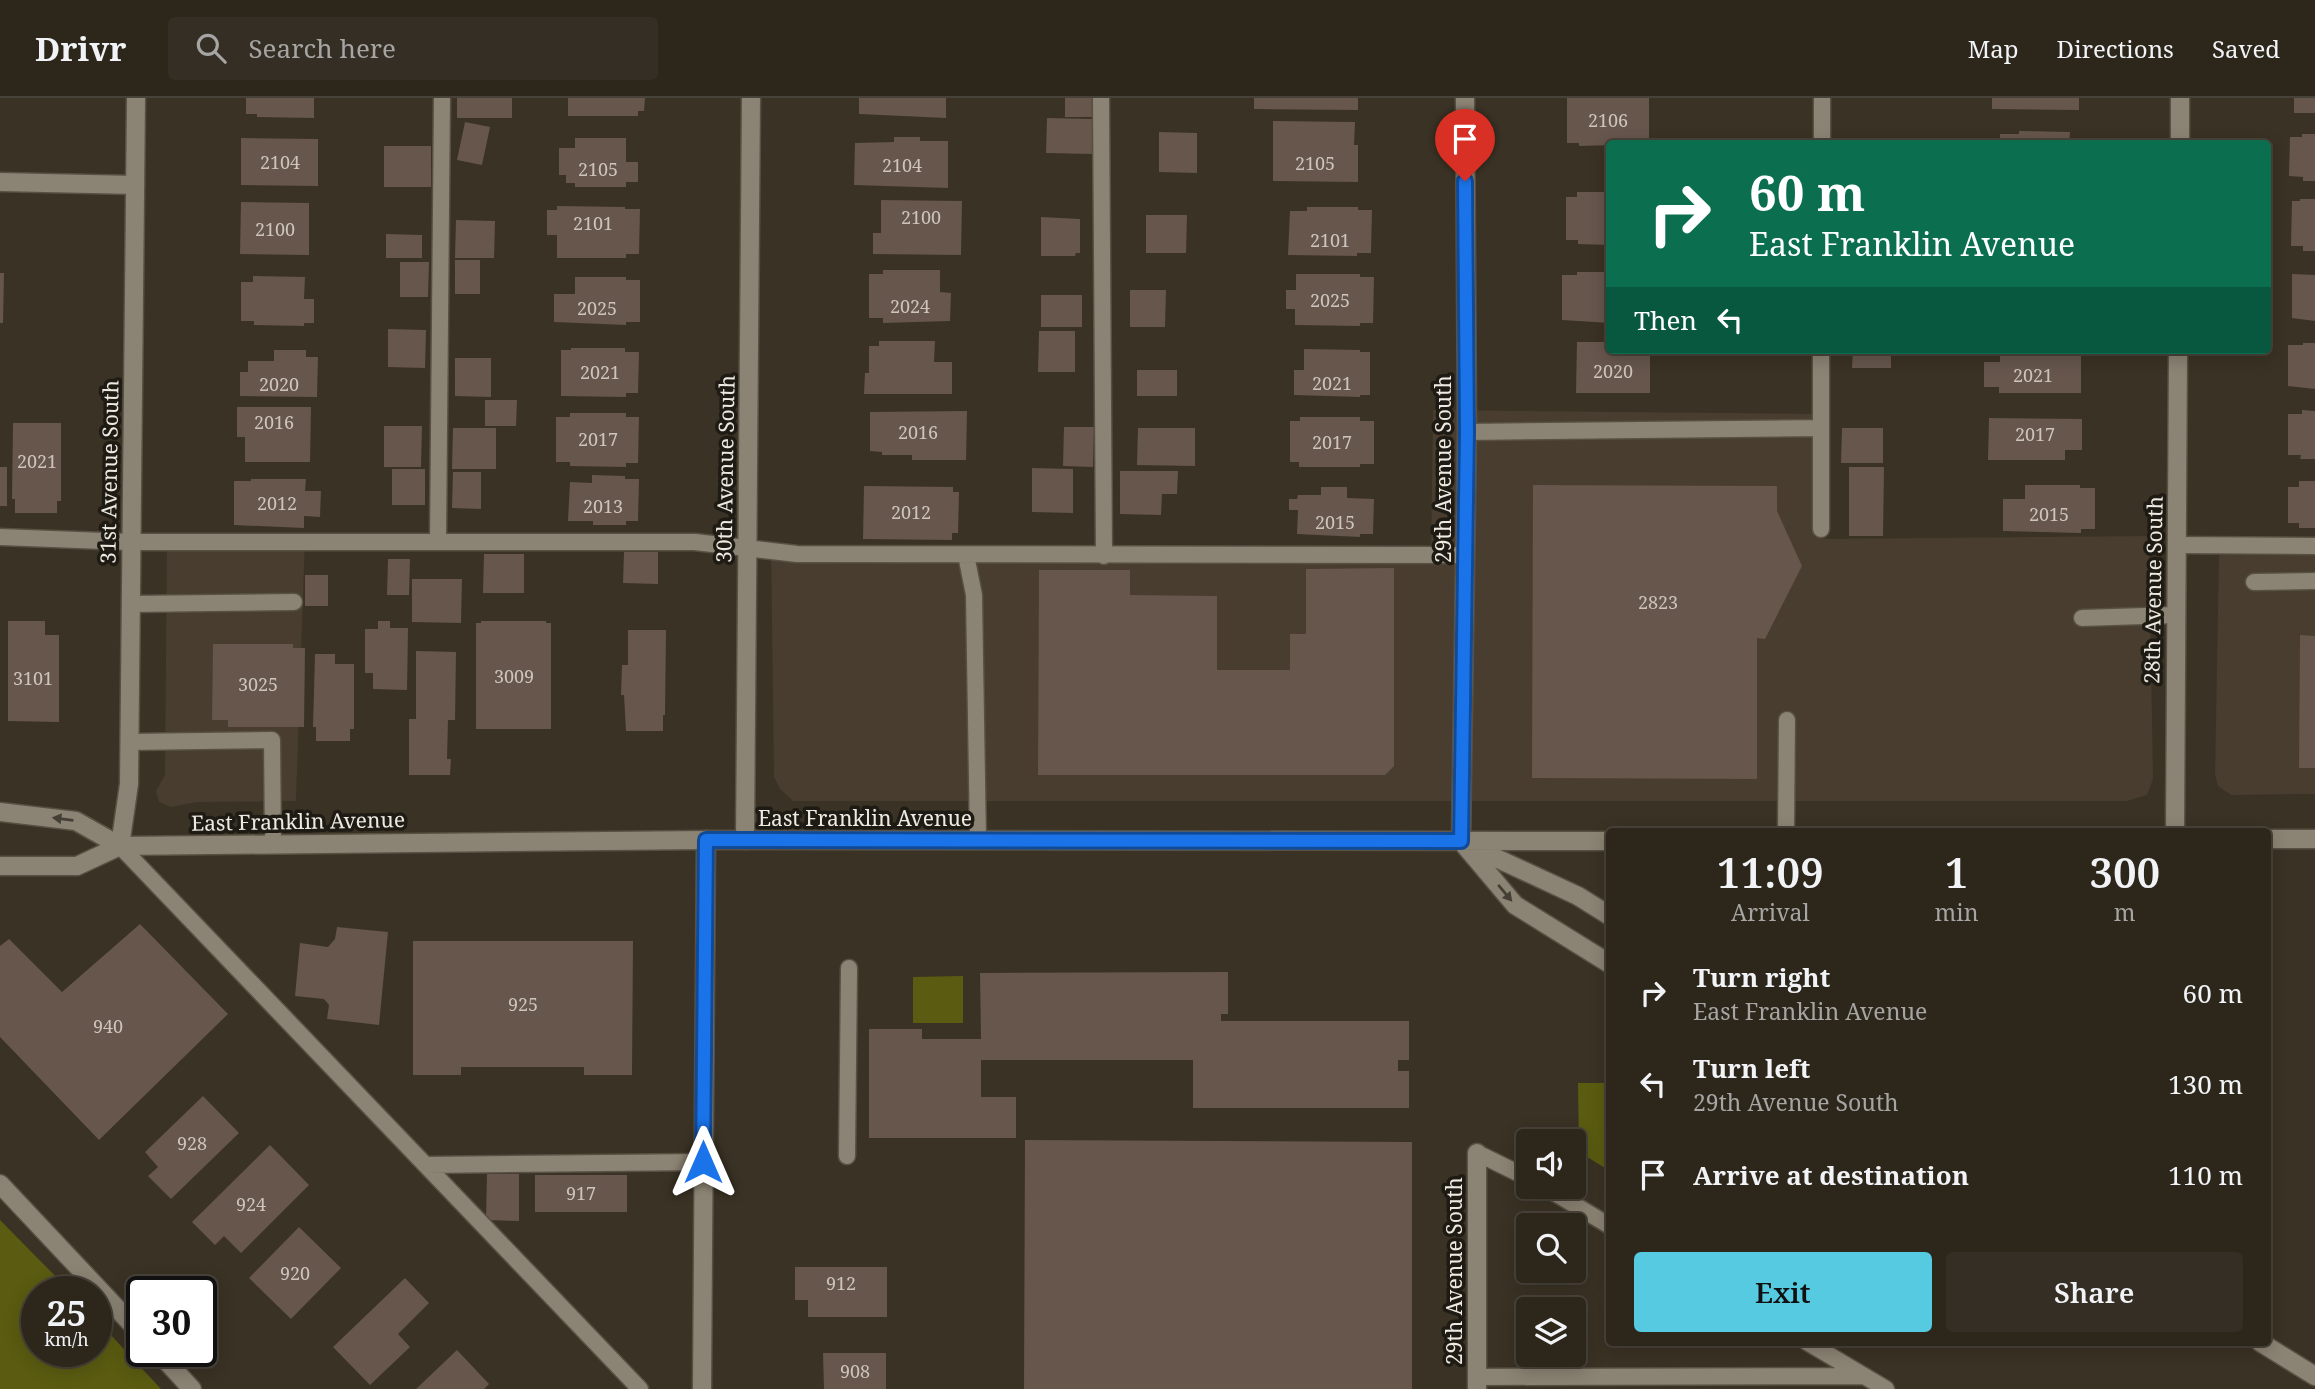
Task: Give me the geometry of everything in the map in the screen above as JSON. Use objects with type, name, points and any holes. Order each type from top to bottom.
[{"type":"street","name":"31st Avenue South","points":[[120,846],[129,784],[136,98]]},
{"type":"street","name":"30th Avenue South","points":[[745,840],[751,98]]},
{"type":"street","name":"29th Avenue South","points":[[1461,841],[1467,432],[1465,98]]},
{"type":"street","points":[[2179,140],[2180,98]]},
{"type":"street","points":[[0,182],[135,186]]},
{"type":"street","name":"28th Avenue South","points":[[2175,828],[2178,354]]},
{"type":"street","points":[[0,812],[76,821],[120,846]]},
{"type":"street","points":[[2271,839],[2315,839]]},
{"type":"street","points":[[702,1389],[706,840]]},
{"type":"street","name":"East Franklin Avenue","points":[[0,866],[77,866],[120,846],[706,840],[1606,841]]},
{"type":"street","points":[[1461,841],[1578,896],[1606,914]]},
{"type":"street","points":[[1461,841],[1515,905],[1606,962]]},
{"type":"street","name":"29th Avenue South","points":[[1477,1153],[1477,1383]]},
{"type":"street","points":[[0,1184],[126,1318]]},
{"type":"street","points":[[2266,1346],[2315,1376]]},
{"type":"street","points":[[172,1367],[192,1389]]},
{"type":"lane","points":[[438,541],[442,98]]},
{"type":"lane","points":[[1101,98],[1104,555]]},
{"type":"lane","points":[[1822,98],[1822,140]]},
{"type":"lane","points":[[1821,354],[1821,529]]},
{"type":"lane","points":[[1467,432],[1820,428]]},
{"type":"lane","points":[[0,537],[130,542],[695,542],[797,554],[1465,555]]},
{"type":"lane","points":[[2176,545],[2315,546]]},
{"type":"lane","points":[[966,555],[974,594],[978,841]]},
{"type":"lane","points":[[2254,582],[2315,581]]},
{"type":"lane","points":[[130,604],[294,601]]},
{"type":"lane","points":[[2081,618],[2175,615]]},
{"type":"lane","points":[[1786,828],[1787,720]]},
{"type":"lane","points":[[129,742],[272,740],[273,844]]},
{"type":"lane","points":[[120,846],[640,1389]]},
{"type":"lane","points":[[847,1156],[849,968]]},
{"type":"lane","points":[[1477,1153],[1516,1172]]},
{"type":"lane","points":[[426,1165],[703,1162]]},
{"type":"lane","points":[[1565,1199],[1606,1224]]},
{"type":"lane","points":[[1814,1346],[1886,1389]]},
{"type":"lane","points":[[1477,1383],[1864,1376]]},
{"type":"shaded area","points":[[1433,410],[1823,414],[1822,539],[2149,536],[2153,779],[2147,795],[2127,801],[793,801],[780,789],[774,777],[771,546],[1431,556]]},
{"type":"shaded area","points":[[167,533],[305,536],[296,801],[197,802],[171,807],[159,802],[156,791],[165,775]]},
{"type":"shaded area","points":[[2315,554],[2315,794],[2231,795],[2218,786],[2215,775],[2219,555]]},
{"type":"shaded area","points":[[963,976],[963,1023],[913,1023],[913,977]]},
{"type":"shaded area","points":[[1578,1083],[1606,1083],[1606,1169],[1586,1156],[1586,1129],[1579,1129]]},
{"type":"shaded area","points":[[0,1220],[55,1276],[21,1276],[21,1367],[112,1367],[112,1336],[126,1351],[126,1367],[141,1367],[161,1389],[0,1389]]},
{"type":"building","points":[[246,98],[314,98],[314,118],[257,117],[257,114],[246,114]]},
{"type":"building","points":[[457,98],[512,98],[512,118],[457,118]]},
{"type":"building","points":[[568,98],[645,98],[644,111],[638,111],[638,116],[568,116]]},
{"type":"building","points":[[859,98],[946,98],[946,118],[859,114]]},
{"type":"building","points":[[1065,98],[1093,98],[1093,117],[1065,117]]},
{"type":"building","points":[[1254,98],[1358,98],[1358,110],[1254,109]]},
{"type":"building","points":[[1567,98],[1649,98],[1649,140],[1606,140],[1606,145],[1579,146],[1579,143],[1567,143]]},
{"type":"building","points":[[1992,98],[2079,98],[2079,110],[1992,109]]},
{"type":"building","points":[[2294,98],[2315,98],[2315,113],[2294,113]]},
{"type":"building","points":[[1047,118],[1093,119],[1093,154],[1046,153]]},
{"type":"building","points":[[1273,121],[1355,122],[1354,145],[1358,145],[1358,182],[1273,181]]},
{"type":"building","points":[[465,122],[490,127],[482,165],[457,160]]},
{"type":"building","points":[[2019,131],[2070,132],[2069,140],[2000,140],[2000,134],[2019,134]]},
{"type":"building","points":[[1159,132],[1197,133],[1197,173],[1159,172]]},
{"type":"building","points":[[2302,134],[2315,134],[2315,181],[2303,181],[2303,177],[2289,176],[2290,137],[2302,137]]},
{"type":"building","points":[[894,137],[948,141],[948,188],[854,185],[855,143],[894,142]]},
{"type":"building","points":[[241,138],[318,139],[318,186],[241,185]]},
{"type":"building","points":[[575,138],[626,138],[626,162],[638,162],[638,182],[626,182],[626,187],[575,187],[575,183],[566,183],[566,175],[559,175],[559,148],[575,148]]},
{"type":"building","points":[[384,146],[431,146],[431,187],[384,187]]},
{"type":"building","points":[[1577,192],[1606,192],[1606,245],[1578,244],[1578,240],[1566,240],[1566,197],[1577,197]]},
{"type":"building","points":[[2315,199],[2315,251],[2303,251],[2303,246],[2291,246],[2292,201]]},
{"type":"building","points":[[881,200],[962,201],[961,255],[873,254],[873,233],[881,233]]},
{"type":"building","points":[[241,202],[309,203],[309,255],[240,254]]},
{"type":"building","points":[[557,206],[640,209],[639,254],[626,254],[626,258],[557,258],[557,235],[547,235],[547,210],[557,210]]},
{"type":"building","points":[[1307,207],[1358,207],[1358,210],[1372,210],[1371,253],[1357,253],[1357,256],[1288,255],[1290,211],[1307,211]]},
{"type":"building","points":[[1146,215],[1187,215],[1186,253],[1146,253]]},
{"type":"building","points":[[1041,217],[1080,219],[1080,253],[1075,256],[1041,256]]},
{"type":"building","points":[[456,220],[495,221],[494,258],[455,258]]},
{"type":"building","points":[[386,234],[422,235],[422,258],[386,258]]},
{"type":"building","points":[[455,260],[480,260],[480,294],[455,294]]},
{"type":"building","points":[[400,262],[429,262],[428,297],[400,297]]},
{"type":"building","points":[[883,270],[940,270],[940,292],[951,293],[950,321],[883,323],[883,318],[869,318],[869,274],[883,274]]},
{"type":"building","points":[[1577,272],[1606,272],[1606,323],[1562,320],[1562,275],[1577,275]]},
{"type":"building","points":[[0,273],[4,273],[3,323],[0,323]]},
{"type":"building","points":[[1296,274],[1360,274],[1360,277],[1374,277],[1373,323],[1360,323],[1360,326],[1295,325],[1295,309],[1286,309],[1286,290],[1296,290]]},
{"type":"building","points":[[2292,274],[2315,275],[2315,321],[2292,318]]},
{"type":"building","points":[[253,276],[305,277],[304,299],[314,299],[314,323],[304,323],[304,326],[254,325],[254,321],[241,321],[241,282],[253,282]]},
{"type":"building","points":[[575,277],[626,277],[626,280],[640,280],[640,322],[626,322],[626,325],[554,322],[554,294],[575,294]]},
{"type":"building","points":[[1130,290],[1166,290],[1165,327],[1130,327]]},
{"type":"building","points":[[1041,295],[1082,295],[1082,327],[1041,327]]},
{"type":"building","points":[[388,329],[426,330],[425,368],[388,367]]},
{"type":"building","points":[[1039,331],[1075,331],[1075,372],[1038,372]]},
{"type":"building","points":[[879,341],[935,341],[934,362],[952,362],[952,394],[864,394],[865,373],[869,373],[869,346],[879,346]]},
{"type":"building","points":[[1577,342],[1606,342],[1606,354],[1650,354],[1650,393],[1576,393]]},
{"type":"building","points":[[2315,343],[2315,389],[2288,386],[2288,345]]},
{"type":"building","points":[[625,348],[625,352],[639,352],[638,393],[626,393],[626,397],[561,396],[561,350]]},
{"type":"building","points":[[1304,349],[1370,352],[1370,395],[1294,395],[1294,370],[1304,370]]},
{"type":"building","points":[[274,350],[306,350],[306,357],[318,357],[317,397],[240,396],[240,372],[248,372],[248,361],[274,361]]},
{"type":"building","points":[[1853,354],[1891,354],[1891,368],[1852,368]]},
{"type":"building","points":[[2000,354],[2081,354],[2081,393],[1999,393],[1999,387],[1984,387],[1984,362],[2000,362]]},
{"type":"building","points":[[455,358],[491,358],[491,397],[455,396]]},
{"type":"building","points":[[1137,370],[1177,370],[1177,396],[1137,396]]},
{"type":"building","points":[[485,400],[517,400],[516,426],[485,426]]},
{"type":"building","points":[[237,407],[311,407],[310,462],[245,462],[245,437],[237,437]]},
{"type":"building","points":[[2302,410],[2315,411],[2315,459],[2300,459],[2301,455],[2288,455],[2288,414],[2302,414]]},
{"type":"building","points":[[967,411],[966,460],[912,460],[912,455],[882,455],[882,452],[870,451],[870,412]]},
{"type":"building","points":[[570,413],[626,413],[626,417],[639,417],[638,463],[626,463],[626,467],[570,466],[570,462],[556,462],[556,417],[570,417]]},
{"type":"building","points":[[1300,417],[1360,417],[1360,421],[1374,421],[1374,464],[1360,464],[1360,467],[1299,467],[1299,462],[1290,462],[1290,421],[1300,421]]},
{"type":"building","points":[[1989,418],[2082,419],[2082,450],[2065,450],[2065,460],[1988,460]]},
{"type":"building","points":[[13,423],[61,423],[61,501],[57,501],[57,513],[15,513],[15,499],[12,499]]},
{"type":"building","points":[[384,426],[422,426],[421,467],[384,467]]},
{"type":"building","points":[[1064,427],[1094,427],[1093,467],[1063,466]]},
{"type":"building","points":[[453,428],[496,428],[496,469],[452,469]]},
{"type":"building","points":[[1138,428],[1195,428],[1195,466],[1137,465]]},
{"type":"building","points":[[1842,428],[1883,428],[1883,463],[1841,463]]},
{"type":"building","points":[[0,467],[7,467],[7,506],[0,506]]},
{"type":"building","points":[[1849,467],[1884,467],[1883,536],[1849,536]]},
{"type":"building","points":[[1032,468],[1073,469],[1073,513],[1032,512]]},
{"type":"building","points":[[392,469],[425,469],[425,505],[392,505]]},
{"type":"building","points":[[1120,471],[1178,471],[1177,494],[1162,494],[1161,515],[1120,514]]},
{"type":"building","points":[[453,472],[481,472],[481,509],[452,508]]},
{"type":"building","points":[[592,475],[639,479],[638,521],[626,521],[626,525],[593,525],[593,521],[568,521],[570,482],[592,483]]},
{"type":"building","points":[[306,479],[305,491],[321,491],[320,517],[304,516],[304,528],[234,525],[234,481]]},
{"type":"building","points":[[2299,481],[2315,481],[2315,528],[2299,528],[2299,523],[2288,523],[2288,487],[2299,487]]},
{"type":"building","points":[[1533,485],[1777,486],[1777,511],[1802,566],[1765,639],[1757,638],[1757,779],[1532,778]]},
{"type":"building","points":[[2025,485],[2080,485],[2080,488],[2095,488],[2095,529],[2081,529],[2081,533],[2003,531],[2003,499],[2025,499]]},
{"type":"building","points":[[864,486],[953,487],[953,492],[959,492],[958,533],[952,533],[952,540],[863,539]]},
{"type":"building","points":[[1321,487],[1347,487],[1347,498],[1374,499],[1373,534],[1360,534],[1360,537],[1297,534],[1298,510],[1289,510],[1289,499],[1297,499],[1298,495],[1321,495]]},
{"type":"building","points":[[624,552],[658,552],[658,584],[623,583]]},
{"type":"building","points":[[484,554],[524,554],[524,593],[483,593]]},
{"type":"building","points":[[388,559],[410,559],[409,595],[387,595]]},
{"type":"building","points":[[1394,568],[1394,766],[1385,775],[1038,775],[1039,570],[1130,570],[1130,595],[1217,596],[1217,670],[1290,670],[1290,634],[1306,634],[1306,569]]},
{"type":"building","points":[[305,575],[328,575],[328,606],[305,606]]},
{"type":"building","points":[[412,579],[462,579],[461,623],[412,622]]},
{"type":"building","points":[[8,621],[45,621],[45,635],[59,635],[59,722],[8,721]]},
{"type":"building","points":[[378,621],[390,621],[390,628],[408,628],[407,690],[373,689],[373,673],[365,673],[365,629],[378,629]]},
{"type":"building","points":[[476,623],[551,623],[551,729],[476,729]]},
{"type":"building","points":[[628,630],[666,630],[663,731],[626,731],[624,695],[621,695],[622,665],[628,665]]},
{"type":"building","points":[[2300,635],[2315,636],[2315,768],[2299,768]]},
{"type":"building","points":[[213,644],[293,644],[293,648],[305,648],[304,727],[228,727],[228,720],[212,720]]},
{"type":"building","points":[[416,651],[456,652],[455,720],[448,720],[447,759],[451,759],[450,775],[409,775],[409,719],[416,719]]},
{"type":"building","points":[[315,654],[335,654],[335,664],[354,664],[354,729],[350,729],[350,741],[316,741],[316,727],[313,727]]},
{"type":"building","points":[[140,924],[228,1014],[99,1140],[0,1037],[0,946],[9,939],[62,992]]},
{"type":"building","points":[[337,927],[388,932],[379,1025],[327,1019],[329,1005],[324,999],[295,996],[300,943],[328,947],[335,939]]},
{"type":"building","points":[[413,941],[633,941],[632,1075],[584,1075],[584,1067],[461,1067],[461,1075],[413,1075]]},
{"type":"building","points":[[1228,972],[1228,1014],[1221,1014],[1221,1021],[1409,1021],[1409,1060],[1398,1060],[1398,1071],[1409,1071],[1409,1108],[1193,1108],[1193,1060],[981,1060],[981,1097],[1016,1097],[1016,1138],[869,1138],[869,1029],[922,1029],[922,1039],[981,1039],[980,973]]},
{"type":"building","points":[[203,1096],[239,1133],[171,1199],[148,1176],[158,1167],[145,1152]]},
{"type":"building","points":[[1025,1140],[1412,1142],[1412,1389],[1024,1389]]},
{"type":"building","points":[[270,1145],[309,1185],[241,1253],[224,1236],[215,1245],[192,1222]]},
{"type":"building","points":[[487,1174],[519,1174],[519,1221],[486,1220]]},
{"type":"building","points":[[535,1175],[627,1175],[627,1212],[535,1212]]},
{"type":"building","points":[[299,1227],[341,1268],[291,1319],[249,1278]]},
{"type":"building","points":[[795,1267],[887,1267],[887,1317],[808,1317],[808,1300],[795,1300]]},
{"type":"building","points":[[405,1278],[429,1303],[398,1334],[410,1347],[370,1385],[333,1347]]},
{"type":"building","points":[[457,1350],[489,1384],[484,1389],[416,1389]]},
{"type":"building","points":[[823,1353],[886,1353],[886,1389],[824,1389]]},
{"type":"route","points":[[703,1162],[706,840],[1461,841],[1467,432],[1465,181]]}]
